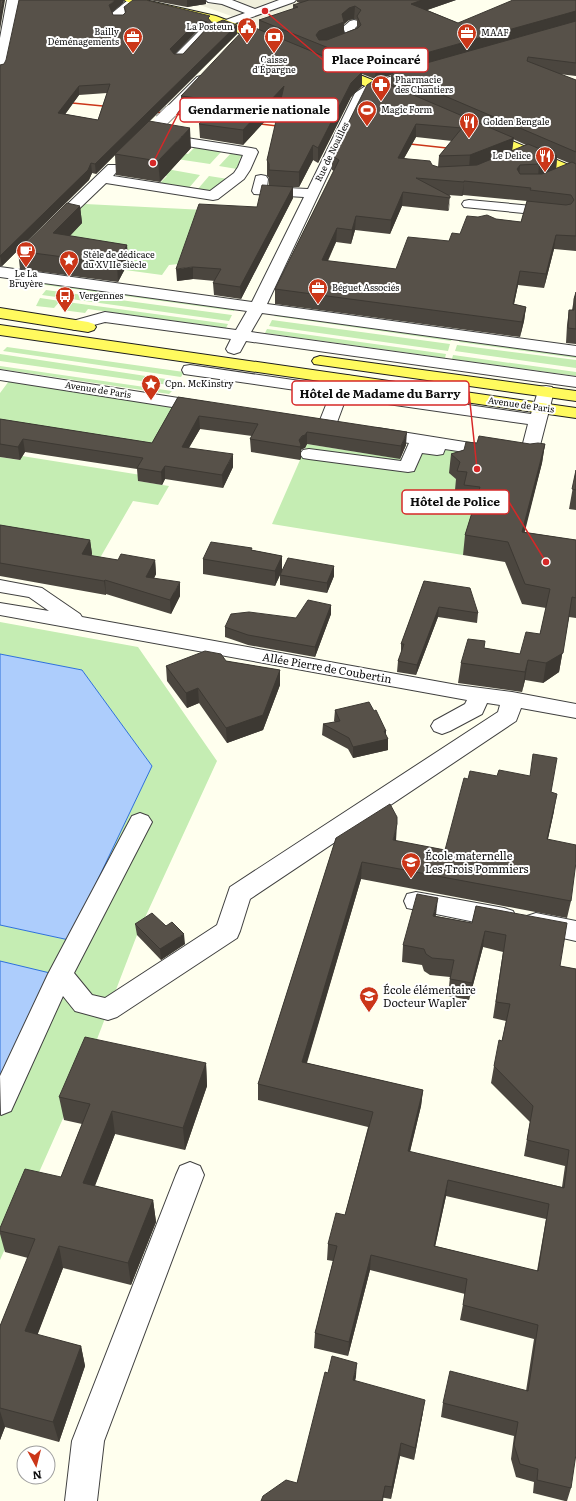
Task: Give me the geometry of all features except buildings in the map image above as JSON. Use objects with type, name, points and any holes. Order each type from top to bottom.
[{"type":"main road","points":[[132,0],[207,17],[221,26],[249,32],[280,46]]},
{"type":"main road","points":[[325,65],[407,99]]},
{"type":"main road","points":[[477,130],[571,168]]},
{"type":"main road","points":[[0,313],[75,325]]},
{"type":"main road","name":"Avenue de Paris","points":[[0,330],[193,364],[235,349],[445,371],[576,396]]},
{"type":"main road","name":"Avenue de Paris","points":[[235,349],[343,386]]},
{"type":"main road","name":"Avenue de Paris","points":[[538,414],[576,413]]},
{"type":"street","points":[[0,69],[2,49],[13,0]]},
{"type":"street","points":[[119,21],[117,14],[132,0]]},
{"type":"street","points":[[212,0],[224,0],[256,13]]},
{"type":"street","points":[[221,26],[290,0]]},
{"type":"street","points":[[323,48],[353,36],[349,27],[354,23]]},
{"type":"street","points":[[237,42],[249,32]]},
{"type":"street","points":[[178,59],[202,34]]},
{"type":"street","name":"Rue de Noailles","points":[[235,349],[257,308],[359,96],[374,86],[431,68]]},
{"type":"street","points":[[107,179],[213,196],[218,189],[235,180],[243,171],[246,158],[251,152],[154,131],[192,83],[207,74]]},
{"type":"street","points":[[508,160],[526,151]]},
{"type":"street","points":[[42,236],[107,179],[124,156]]},
{"type":"street","points":[[551,178],[571,168]]},
{"type":"street","points":[[261,179],[259,191],[312,192]]},
{"type":"street","points":[[470,204],[564,213]]},
{"type":"street","points":[[7,269],[257,308],[576,351]]},
{"type":"street","points":[[75,325],[105,317],[235,349]]},
{"type":"street","points":[[457,335],[445,371],[576,382]]},
{"type":"street","points":[[176,392],[193,364],[538,414]]},
{"type":"street","name":"Avenue de Paris","points":[[0,375],[176,392],[218,409]]},
{"type":"street","points":[[326,425],[343,386]]},
{"type":"street","points":[[364,431],[528,457],[538,414],[546,391]]},
{"type":"street","points":[[310,454],[408,468],[416,447],[451,453],[454,445]]},
{"type":"street","name":"Allée Pierre de Coubertin","points":[[0,586],[35,592],[78,622]]},
{"type":"street","name":"Allée Pierre de Coubertin","points":[[0,609],[457,692],[512,699],[576,711]]},
{"type":"street","points":[[442,726],[474,709],[480,694]]},
{"type":"street","points":[[61,974],[84,1004],[108,1009],[228,932],[239,894],[508,716],[512,699]]},
{"type":"street","points":[[1,1103],[61,974],[140,822]]},
{"type":"street","points":[[416,901],[576,931]]},
{"type":"street","points":[[81,1501],[88,1440],[190,1175]]},
{"type":"green space","points":[[195,147],[222,151],[210,164],[170,158],[173,151],[188,154]]},
{"type":"green space","points":[[232,152],[244,154],[240,158],[237,169],[219,166]]},
{"type":"green space","points":[[161,168],[200,175],[188,189],[159,184],[167,176],[153,174]]},
{"type":"green space","points":[[209,176],[228,179],[210,192],[197,190]]},
{"type":"green space","points":[[85,204],[205,210],[179,264],[169,265],[162,275],[125,270],[128,263],[116,270],[124,271],[123,273],[73,265],[67,221]]},
{"type":"green space","points":[[11,277],[236,308],[234,311],[9,280]]},
{"type":"green space","points":[[46,290],[232,315],[229,321],[42,295]]},
{"type":"green space","points":[[40,298],[60,301],[54,308],[36,306]]},
{"type":"green space","points":[[67,302],[228,324],[226,328],[88,309],[85,313],[62,310]]},
{"type":"green space","points":[[276,313],[453,337],[451,341],[274,316]]},
{"type":"green space","points":[[272,320],[450,344],[448,351],[269,326]]},
{"type":"green space","points":[[267,329],[446,354],[445,358],[265,333]]},
{"type":"green space","points":[[460,338],[576,353],[576,358],[459,342]]},
{"type":"green space","points":[[457,345],[576,360],[576,368],[455,351]]},
{"type":"green space","points":[[7,347],[184,372],[181,377],[3,351]]},
{"type":"green space","points":[[0,354],[179,381],[176,386],[0,361]]},
{"type":"green space","points":[[453,355],[576,372],[576,376],[452,359]]},
{"type":"green space","points":[[0,366],[172,391],[169,394],[0,369]]},
{"type":"green space","points":[[9,381],[181,407],[153,455],[0,432],[0,393]]},
{"type":"green space","points":[[410,441],[479,451],[465,492],[479,507],[463,555],[272,524],[307,444],[403,459]]},
{"type":"green space","points":[[22,456],[141,475],[138,481],[169,486],[158,505],[133,501],[93,570],[84,568],[92,555],[0,538],[0,457],[19,460]]},
{"type":"green space","points":[[0,622],[138,647],[217,761],[137,935],[89,1060],[0,1260],[0,1077],[50,974],[0,961],[0,925],[69,940],[152,766],[82,670],[0,654]]},
{"type":"shaded area","points":[[237,0],[305,0],[325,7],[265,28],[200,5],[238,1]]},
{"type":"water","points":[[0,654],[82,670],[152,766],[69,940],[0,925]]},
{"type":"water","points":[[0,961],[50,973],[0,1077]]},
{"type":"railway","points":[[62,102],[113,107]]},
{"type":"railway","points":[[147,111],[217,119]]},
{"type":"railway","points":[[252,123],[286,127]]},
{"type":"railway","points":[[401,143],[456,149]]},
{"type":"place","name":"Place Poincaré","points":[[265,11]]},
{"type":"place","name":"La Posteun","points":[[247,44]]},
{"type":"place","name":"MAAF","points":[[467,50]]},
{"type":"place","name":"Bailly Déménagements","points":[[133,54]]},
{"type":"place","name":"Caisse d'Épargne","points":[[274,54]]},
{"type":"place","name":"Pharmacie des Chantiers","points":[[381,102]]},
{"type":"place","name":"Magic Form","points":[[367,127]]},
{"type":"place","name":"Golden Bengale","points":[[469,139]]},
{"type":"place","name":"Gendarmerie nationale","points":[[153,163]]},
{"type":"place","name":"Le Delice","points":[[545,173]]},
{"type":"place","name":"Le La Bruyère","points":[[26,268]]},
{"type":"place","name":"Stèle de dédicace du XVIIe siècle","points":[[69,277]]},
{"type":"place","name":"Béguet Associés","points":[[318,305]]},
{"type":"place","name":"Vergennes","points":[[65,313]]},
{"type":"place","name":"Cpn. McKinstry","points":[[151,401]]},
{"type":"place","name":"Hôtel de Madame du Barry","points":[[477,469]]},
{"type":"place","name":"Hôtel de Police","points":[[546,562]]},
{"type":"place","name":"École maternelle Les Trois Pommiers","points":[[411,879]]},
{"type":"place","name":"École élémentaire Docteur Wapler","points":[[369,1013]]}]
